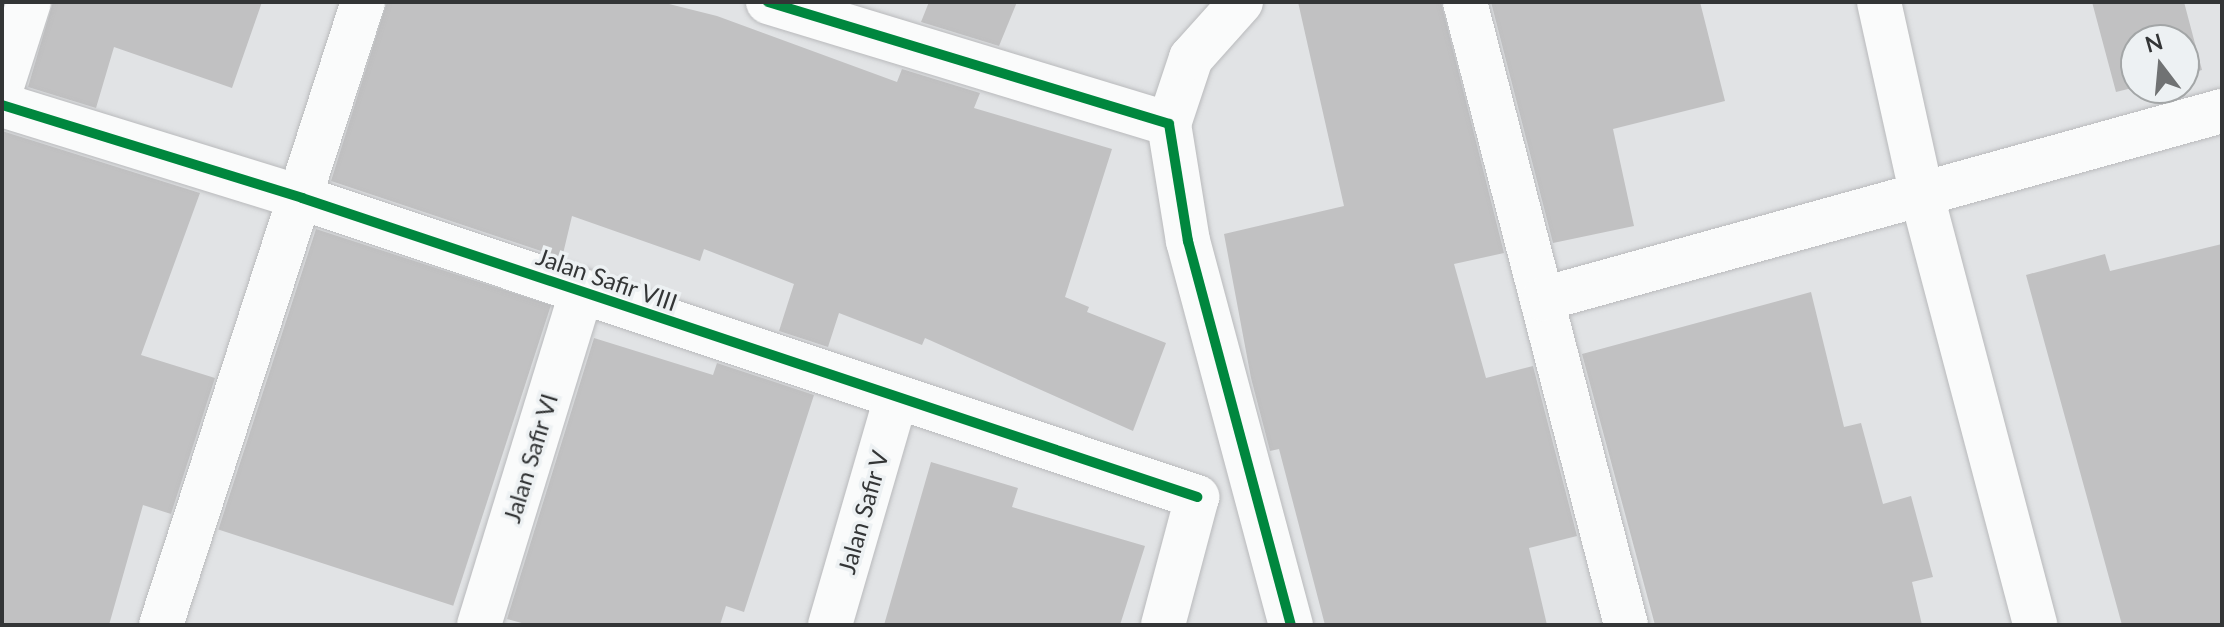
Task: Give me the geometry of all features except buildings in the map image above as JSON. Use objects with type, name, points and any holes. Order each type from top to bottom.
[{"type":"street","points":[[2,86],[29,2]]},
{"type":"street","points":[[161,625],[302,198],[363,2]]},
{"type":"street","points":[[768,2],[1169,124]]},
{"type":"street","points":[[1241,2],[1191,58],[1169,124],[1188,241],[1249,484],[1291,625]]},
{"type":"street","points":[[1465,2],[1626,625]]},
{"type":"street","points":[[1879,2],[1922,196],[2035,625]]},
{"type":"street","name":"Jalan Safir VIII","points":[[2,105],[302,198],[1197,497]]},
{"type":"street","points":[[1543,299],[2222,111]]},
{"type":"street","name":"Jalan Safir VI","points":[[479,625],[582,291]]},
{"type":"street","name":"Jalan Safir V","points":[[830,625],[896,398]]},
{"type":"street","points":[[1163,625],[1197,497],[1249,484]]},
{"type":"cycle path","points":[[768,2],[1169,124],[1188,241],[1291,625]]},
{"type":"cycle path","points":[[2,105],[302,198],[1197,497]]}]
